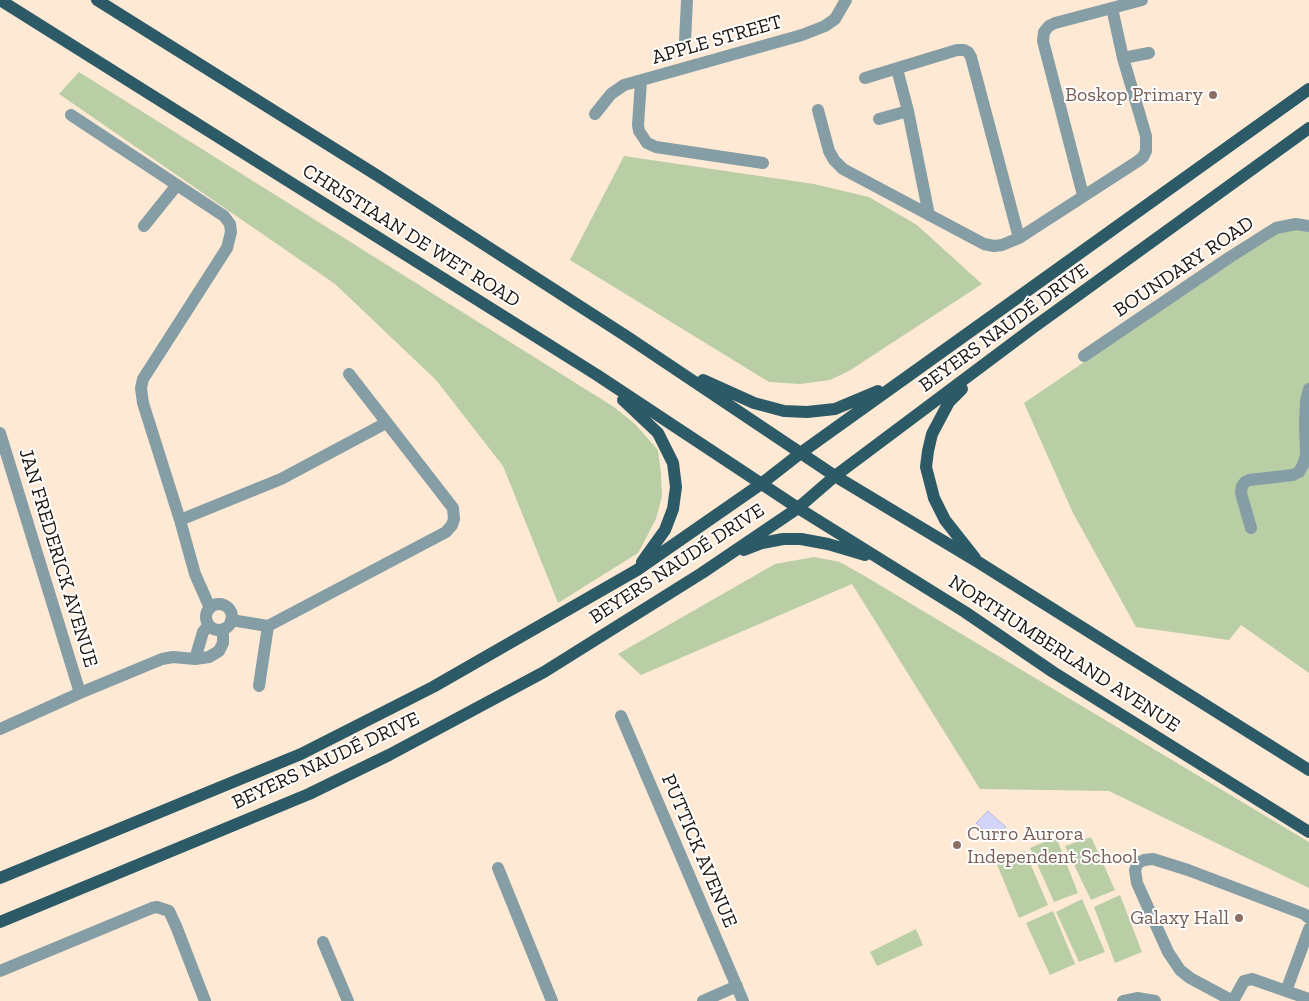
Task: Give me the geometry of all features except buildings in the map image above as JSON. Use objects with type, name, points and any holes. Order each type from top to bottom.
[{"type":"main road","name":"CHRISTIAAN DE WET ROAD","points":[[0,0],[596,375],[798,508]]},
{"type":"main road","name":"CHRISTIAAN DE WET ROAD","points":[[97,0],[386,181],[802,452],[835,476]]},
{"type":"main road","name":"BEYERS NAUDÉ DRIVE","points":[[0,878],[300,754],[433,688],[637,570],[761,484],[802,452],[1309,89]]},
{"type":"main road","name":"BEYERS NAUDÉ DRIVE","points":[[0,922],[309,794],[389,755],[544,672],[728,555],[798,508],[835,476],[1034,327],[1309,128]]},
{"type":"main road","points":[[666,364],[754,403],[784,411],[807,412],[835,409],[904,380]]},
{"type":"main road","points":[[978,562],[945,520],[934,498],[926,467],[932,434],[945,410],[980,368]]},
{"type":"main road","points":[[596,375],[658,433],[673,463],[676,487],[673,509],[665,530],[637,570]]},
{"type":"main road","name":"NORTHUMBERLAND AVENUE","points":[[835,476],[978,562],[1309,770]]},
{"type":"main road","name":"NORTHUMBERLAND AVENUE","points":[[798,508],[891,565],[1053,672],[1309,832]]},
{"type":"main road","points":[[728,555],[762,543],[783,539],[802,539],[855,551],[891,565]]},
{"type":"street","points":[[685,41],[687,0]]},
{"type":"street","name":"APPLE STREET","points":[[596,114],[605,100],[618,88],[825,26],[835,19],[846,0]]},
{"type":"street","points":[[1083,195],[1043,41],[1044,32],[1054,22],[1142,0]]},
{"type":"street","points":[[818,110],[829,151],[842,169],[984,244],[1002,245],[1019,238],[1138,161],[1146,151],[1146,136],[1123,58],[1112,8]]},
{"type":"street","points":[[865,78],[957,50],[968,52],[971,57],[1019,238]]},
{"type":"street","points":[[1123,58],[1149,53]]},
{"type":"street","points":[[897,69],[908,112],[929,215]]},
{"type":"street","points":[[641,81],[638,125],[639,131],[647,142],[656,146],[763,163]]},
{"type":"street","points":[[879,119],[908,112]]},
{"type":"street","points":[[71,115],[224,216],[230,224],[232,232],[227,248],[143,379],[141,388],[143,403],[195,574],[210,608]]},
{"type":"street","points":[[144,226],[177,185]]},
{"type":"street","name":"BOUNDARY ROAD","points":[[1084,356],[1276,228],[1296,224],[1309,226]]},
{"type":"street","points":[[0,729],[162,659],[173,657],[195,659],[209,657],[219,651],[223,643],[227,625],[230,612],[226,606],[218,604],[210,608],[206,617],[209,625],[215,629],[227,625],[268,626],[446,532],[454,519],[453,508],[349,374]]},
{"type":"street","points":[[1251,528],[1242,486],[1248,480],[1293,476],[1300,472],[1306,455],[1306,400],[1309,389]]},
{"type":"street","points":[[180,520],[281,479],[386,423]]},
{"type":"street","name":"JAN FREDERICK AVENUE","points":[[0,434],[80,693]]},
{"type":"street","points":[[195,659],[203,632],[209,625]]},
{"type":"street","points":[[259,686],[268,626]]},
{"type":"street","name":"PUTTICK AVENUE","points":[[621,716],[743,1001]]},
{"type":"street","points":[[1309,918],[1304,914],[1188,870],[1153,859],[1138,863],[1135,870],[1137,883],[1168,952],[1180,970],[1190,978],[1233,1001],[1244,980],[1252,979],[1309,999]]},
{"type":"street","points":[[498,868],[552,1001]]},
{"type":"street","points":[[0,971],[157,907],[169,911],[205,1001]]},
{"type":"street","points":[[1286,991],[1309,928]]},
{"type":"street","points":[[323,942],[348,1001]]},
{"type":"street","points":[[703,1001],[737,986]]},
{"type":"street","points":[[1123,1001],[1137,998],[1154,1001]]},
{"type":"green space","points":[[79,72],[614,407],[635,424],[658,450],[662,496],[656,519],[638,553],[558,603],[503,466],[436,380],[335,284],[59,94]]},
{"type":"green space","points":[[624,156],[814,184],[869,197],[917,225],[982,284],[849,371],[830,380],[800,384],[769,382],[570,260]]},
{"type":"green space","points":[[1309,228],[1309,673],[1241,625],[1229,640],[1136,627],[1073,513],[1024,403],[1275,232]]},
{"type":"green space","points":[[814,557],[840,562],[868,578],[1309,842],[1309,888],[1109,791],[980,789],[852,584],[641,675],[618,654],[775,564]]},
{"type":"green space","points":[[1056,837],[1078,893],[1054,902],[1030,848]]},
{"type":"green space","points":[[1091,837],[1115,890],[1091,900],[1065,846]]},
{"type":"green space","points":[[1025,851],[1048,905],[1019,918],[996,862]]},
{"type":"green space","points":[[1120,895],[1142,952],[1115,963],[1094,907]]},
{"type":"green space","points":[[1082,899],[1105,952],[1079,962],[1056,912]]},
{"type":"green space","points":[[1053,911],[1075,964],[1050,975],[1026,923]]},
{"type":"green space","points":[[916,929],[923,945],[877,966],[870,952]]},
{"type":"place","name":"Boskop Primary","points":[[1213,95]]},
{"type":"place","name":"Curro Aurora Independent School","points":[[957,845]]},
{"type":"place","name":"Galaxy Hall","points":[[1239,918]]}]
